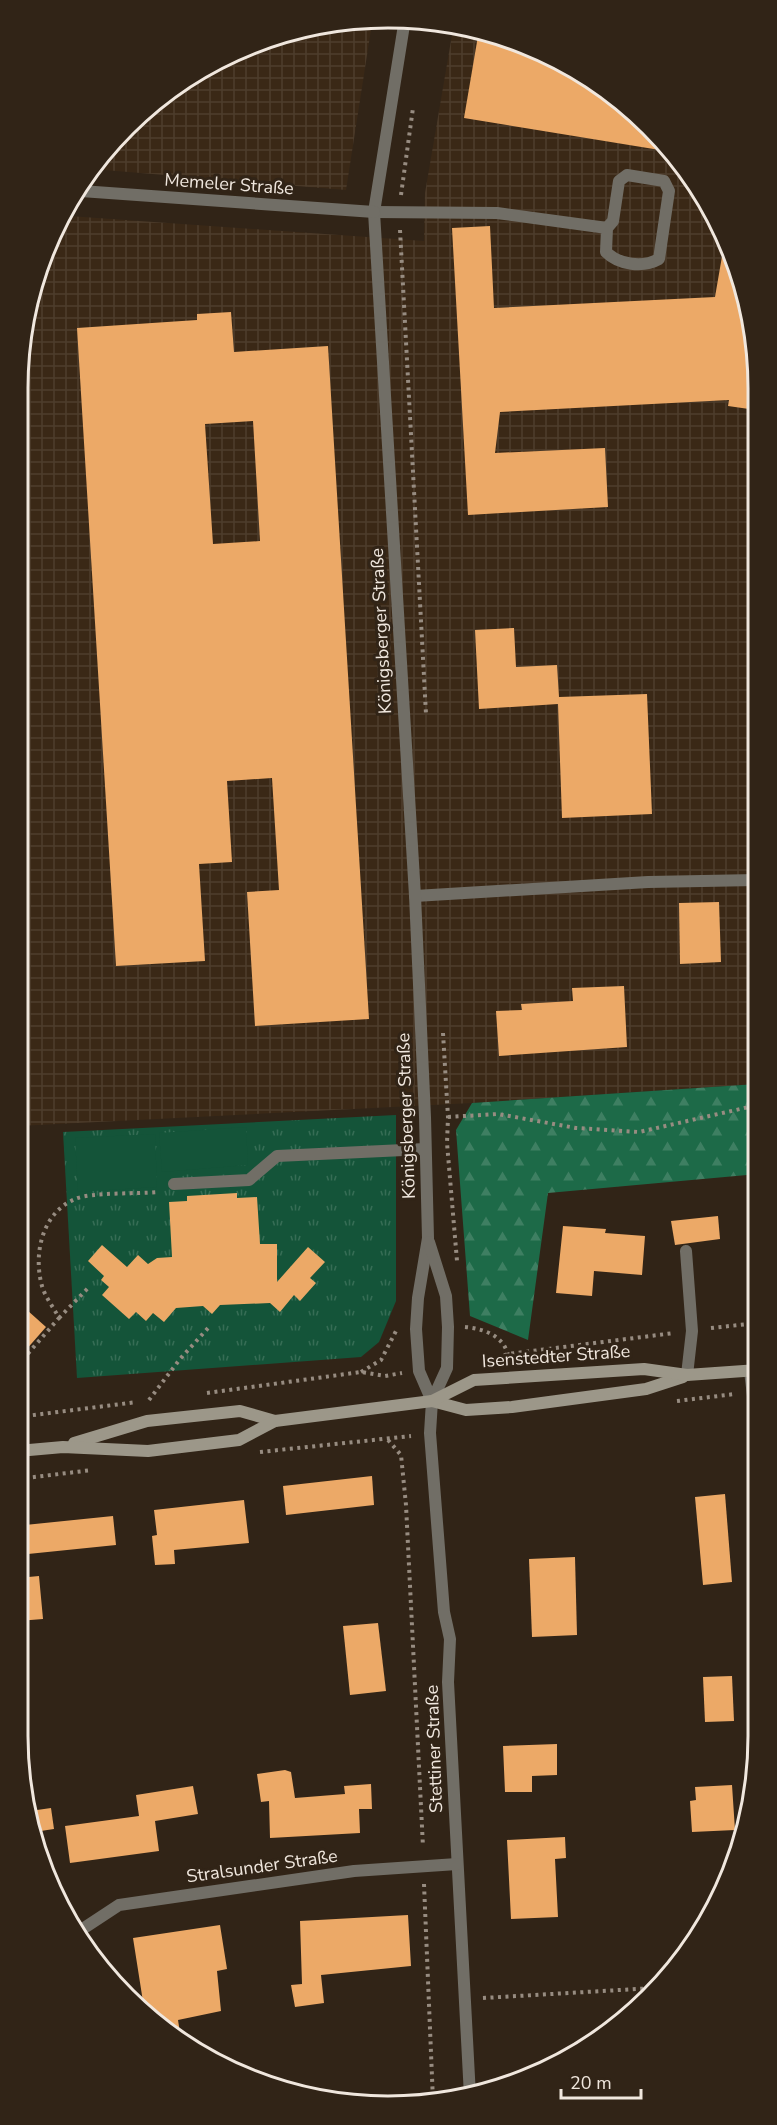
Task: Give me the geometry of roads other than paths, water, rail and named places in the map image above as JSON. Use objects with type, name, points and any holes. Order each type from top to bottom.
[{"type":"street","name":"Königsberger Straße","points":[[403,29],[374,212],[415,896],[425,1117],[428,1238],[418,1298],[416,1329],[419,1371],[432,1401]]},
{"type":"street","points":[[627,175],[664,181],[669,191],[659,259],[649,265],[614,261],[606,252],[607,228],[613,221],[619,181],[627,175]]},
{"type":"street","name":"Memeler Straße","points":[[87,191],[374,212],[497,213],[607,228]]},
{"type":"street","points":[[415,896],[648,882],[748,880]]},
{"type":"street","points":[[174,1184],[249,1180],[277,1156],[426,1149]]},
{"type":"street","name":"Königsberger Straße","points":[[428,1238],[446,1296],[448,1327],[447,1368],[432,1401]]},
{"type":"street","points":[[686,1251],[692,1330],[687,1375]]},
{"type":"street","name":"Isenstedter Straße","points":[[63,1447],[147,1421],[240,1411],[275,1420],[432,1401],[474,1380],[644,1369],[687,1375],[748,1370]]},
{"type":"street","name":"Isenstedter Straße","points":[[432,1401],[466,1410],[512,1407],[646,1389],[687,1375]]},
{"type":"street","name":"Stettiner Straße","points":[[432,1401],[430,1433],[444,1612],[450,1640],[448,1682],[469,2087]]},
{"type":"street","name":"Isenstedter Straße","points":[[28,1450],[63,1447],[148,1451],[239,1440],[275,1420]]},
{"type":"street","name":"Stralsunder Straße","points":[[84,1928],[119,1905],[354,1871],[457,1864]]}]
